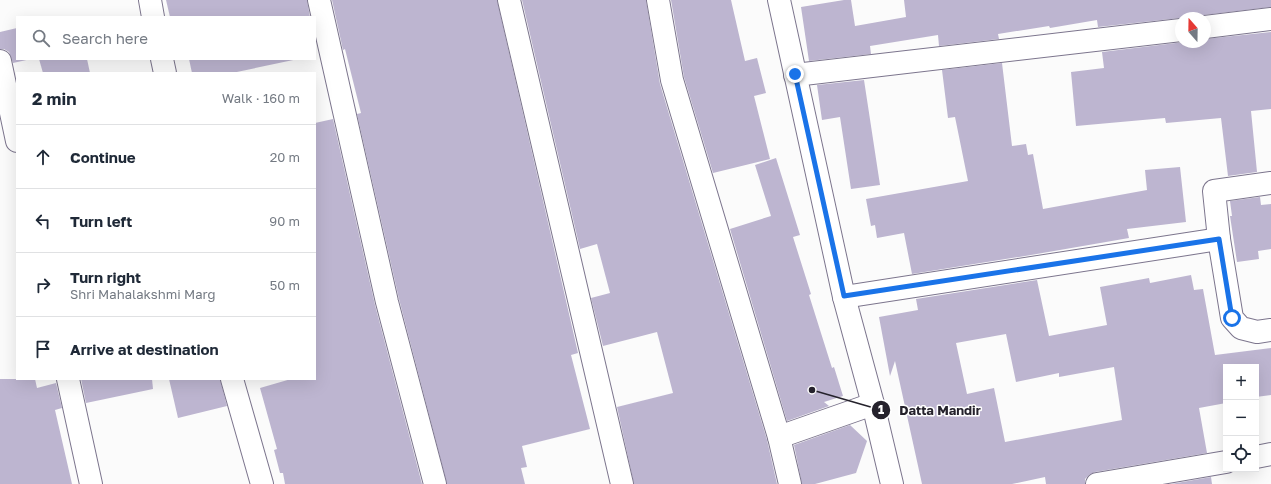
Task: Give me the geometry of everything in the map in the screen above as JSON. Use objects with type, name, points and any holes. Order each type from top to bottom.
[{"type":"street","points":[[150,0],[153,16]]},
{"type":"street","points":[[319,0],[388,302],[434,484]]},
{"type":"street","points":[[509,0],[622,484]]},
{"type":"street","points":[[658,0],[672,80],[779,437],[790,484]]},
{"type":"street","points":[[779,0],[844,296],[873,404],[892,484]]},
{"type":"street","points":[[1211,26],[1271,19]]},
{"type":"street","points":[[795,74],[1175,31]]},
{"type":"street","points":[[162,60],[165,72]]},
{"type":"street","points":[[0,61],[16,136]]},
{"type":"street","points":[[1271,183],[1214,191],[1219,239],[1232,318],[1241,328],[1256,332],[1271,330]]},
{"type":"street","points":[[844,296],[1219,239]]},
{"type":"street","points":[[68,380],[91,484]]},
{"type":"street","points":[[232,380],[262,484]]},
{"type":"street","points":[[779,437],[873,404]]},
{"type":"street","points":[[1259,456],[1271,454]]},
{"type":"street","points":[[1097,484],[1223,463]]},
{"type":"building","points":[[166,0],[307,0],[310,16],[170,16]]},
{"type":"building","points":[[332,0],[497,0],[578,353],[571,355],[590,429],[522,446],[527,467],[521,468],[525,484],[447,484],[399,299],[357,114],[361,113],[345,49],[343,50]]},
{"type":"building","points":[[522,0],[646,0],[660,84],[767,440],[777,484],[634,484],[617,407],[673,393],[657,332],[603,346],[591,298],[610,293],[597,244],[580,249]]},
{"type":"building","points":[[671,0],[731,0],[745,61],[757,58],[766,93],[754,96],[770,159],[713,173],[684,77]]},
{"type":"building","points":[[851,0],[855,26],[906,17],[904,0],[1271,0],[1271,7],[1211,14],[1211,12],[1175,12],[1175,19],[1098,27],[1097,20],[1050,28],[1049,26],[998,34],[999,39],[939,46],[938,35],[870,46],[871,54],[809,61],[801,7]]},
{"type":"building","points":[[16,28],[16,60],[26,60],[13,63],[9,52],[4,49],[0,49],[0,32]]},
{"type":"building","points":[[1271,32],[1271,109],[1251,111],[1257,172],[1228,176],[1221,118],[1166,123],[1165,118],[1076,126],[1071,72],[1104,68],[1102,52],[1175,43],[1175,48],[1211,48],[1211,38]]},
{"type":"building","points":[[39,60],[87,60],[90,72],[43,72]]},
{"type":"building","points":[[189,60],[293,60],[237,72],[192,72]]},
{"type":"building","points":[[1002,63],[1012,146],[1026,144],[1028,155],[1033,154],[1043,209],[1147,190],[1145,170],[1180,167],[1186,222],[1127,229],[1129,238],[912,274],[904,233],[877,238],[875,225],[871,226],[866,199],[968,181],[955,117],[948,118],[942,70]]},
{"type":"building","points":[[864,80],[880,185],[851,189],[840,117],[822,120],[817,85]]},
{"type":"building","points":[[333,119],[375,305],[422,484],[285,484],[283,473],[280,473],[274,450],[277,449],[260,388],[288,380],[316,380],[316,123]]},
{"type":"building","points":[[776,158],[800,235],[793,237],[811,294],[809,295],[832,368],[834,367],[843,396],[824,402],[829,406],[787,421],[730,229],[771,216],[755,165]]},
{"type":"building","points":[[1260,197],[1261,205],[1271,204],[1271,249],[1258,251],[1259,259],[1237,262],[1230,216],[1232,216],[1230,201]]},
{"type":"building","points":[[1191,275],[1194,290],[1203,289],[1215,355],[1271,348],[1271,395],[1259,397],[1259,364],[1223,364],[1223,404],[1199,408],[1207,453],[1095,472],[1085,479],[1085,484],[1046,484],[1045,477],[1012,484],[922,484],[895,361],[890,376],[879,317],[918,310],[916,299],[1037,280],[1049,336],[1107,325],[1100,287],[1149,278],[1150,283]],"holes":[[[1006,334],[1016,382],[1059,373],[1059,377],[1114,367],[1122,420],[1005,442],[994,388],[967,394],[956,343]]]},
{"type":"building","points":[[0,379],[35,380],[37,388],[56,383],[62,408],[55,410],[72,484],[0,484]]},
{"type":"building","points":[[81,380],[152,380],[153,389],[86,403]]},
{"type":"building","points":[[169,380],[220,380],[227,406],[178,418]]},
{"type":"building","points":[[850,425],[867,441],[856,473],[815,484],[802,484],[794,445]]},
{"type":"building","points":[[1211,477],[1212,484],[1171,484]]},
{"type":"place","name":"Datta Mandir","points":[[812,390]]},
{"type":"route","points":[[795,74],[844,296],[1219,239],[1232,318]]}]
